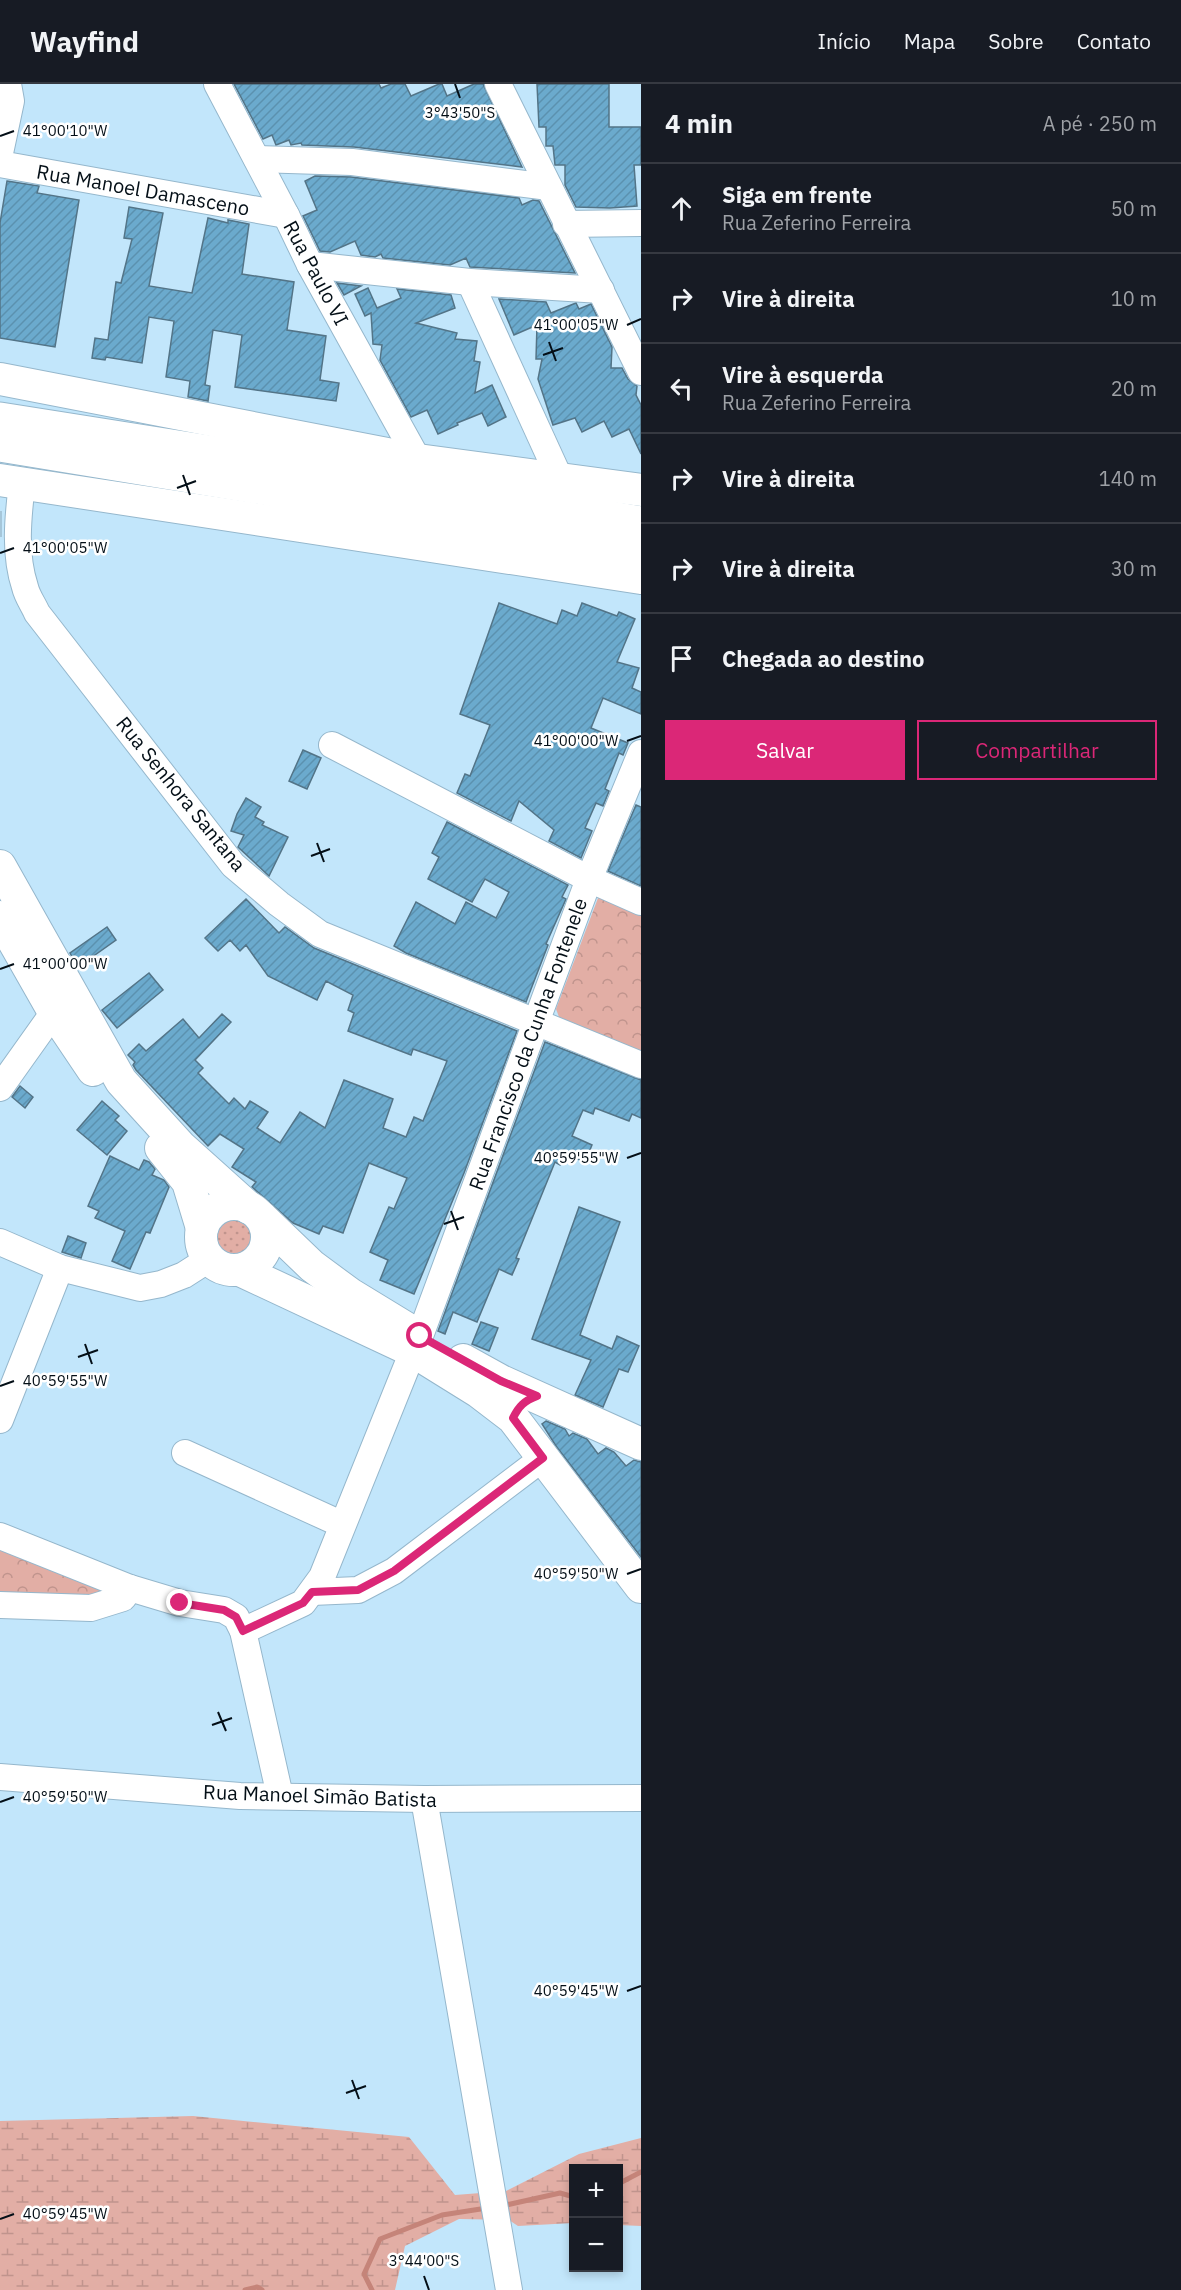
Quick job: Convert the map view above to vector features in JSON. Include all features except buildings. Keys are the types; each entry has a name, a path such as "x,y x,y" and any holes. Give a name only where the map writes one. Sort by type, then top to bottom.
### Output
{"highway":[{"path":"0,419 421,473 641,523"},
{"path":"0,445 641,550"}],"main road":[{"path":"0,379 421,473 561,479 641,490"},
{"path":"11,481 641,578"},
{"path":"0,866 121,1081 181,1147 312,1266 513,1418 641,1587"},
{"path":"0,917 54,1012 110,1094 170,1156 188,1182 202,1228 203,1249 209,1259 217,1266 227,1270 240,1270 250,1267 265,1250 266,1227 255,1212 240,1204 221,1207 212,1212 202,1228"},
{"path":"240,1270 416,1343 641,1444"},
{"path":"513,1418 518,1407 525,1400 537,1396"}],"street":[{"path":"0,153 11,101 8,84"},
{"name":"Rua Paulo VI","path":"217,84 286,215 309,265 421,473"},
{"path":"498,84 641,372"},
{"path":"257,159 351,162 549,187"},
{"name":"Rua Manoel Damasceno","path":"0,164 286,215"},
{"path":"566,224 641,223"},
{"path":"309,265 470,282 600,290"},
{"path":"470,282 561,479"},
{"name":"Rua Senhora Santana","path":"11,481 10,525 25,588 37,613 233,864 279,904 320,934 641,1065"},
{"path":"332,745 589,879 641,902"},
{"name":"Rua Francisco da Cunha Fontenele","path":"312,1592 322,1577 341,1524 416,1343 589,879 641,753"},
{"path":"0,1088 54,1012"},
{"path":"0,1242 60,1268 140,1288 161,1284 184,1275 209,1259"},
{"path":"0,1420 60,1268"},
{"path":"184,1453 341,1524"},
{"path":"243,1631 303,1603 312,1592 358,1590 394,1571 543,1458"},
{"path":"0,1536 130,1588 180,1603 224,1610 236,1617 243,1631 280,1796"},
{"path":"0,1605 91,1608 123,1598 130,1588"},
{"name":"Rua Manoel Simão Batista","path":"0,1778 240,1796 424,1800 641,1798"},
{"path":"424,1800 509,2290"}],"green space":[{"path":"605,896 641,907 641,1051 559,1017 556,1009 598,898"},
{"path":"239,1215 262,1238 253,1255 242,1261 235,1261 223,1255 218,1249 216,1236 222,1225 232,1217"},
{"path":"0,1541 102,1586 101,1595 96,1600 0,1596"},
{"path":"193,2116 409,2137 455,2195 506,2191 579,2154 641,2138 641,2226 623,2225 623,2164 569,2164 569,2223 518,2226 509,2220 459,2219 405,2246 395,2290 0,2290 0,2121"}],"waterway":[{"path":"623,2181 641,2172"},
{"path":"502,2206 560,2193 569,2196"},
{"path":"372,2290 364,2274 380,2239 442,2215 487,2208"},
{"path":"245,2290 257,2287 262,2290"}],"route":[{"path":"180,1603 224,1610 236,1617 243,1631 303,1603 312,1592 358,1590 394,1571 543,1458 513,1418 518,1407 525,1400 537,1396 501,1381 420,1336"}]}
